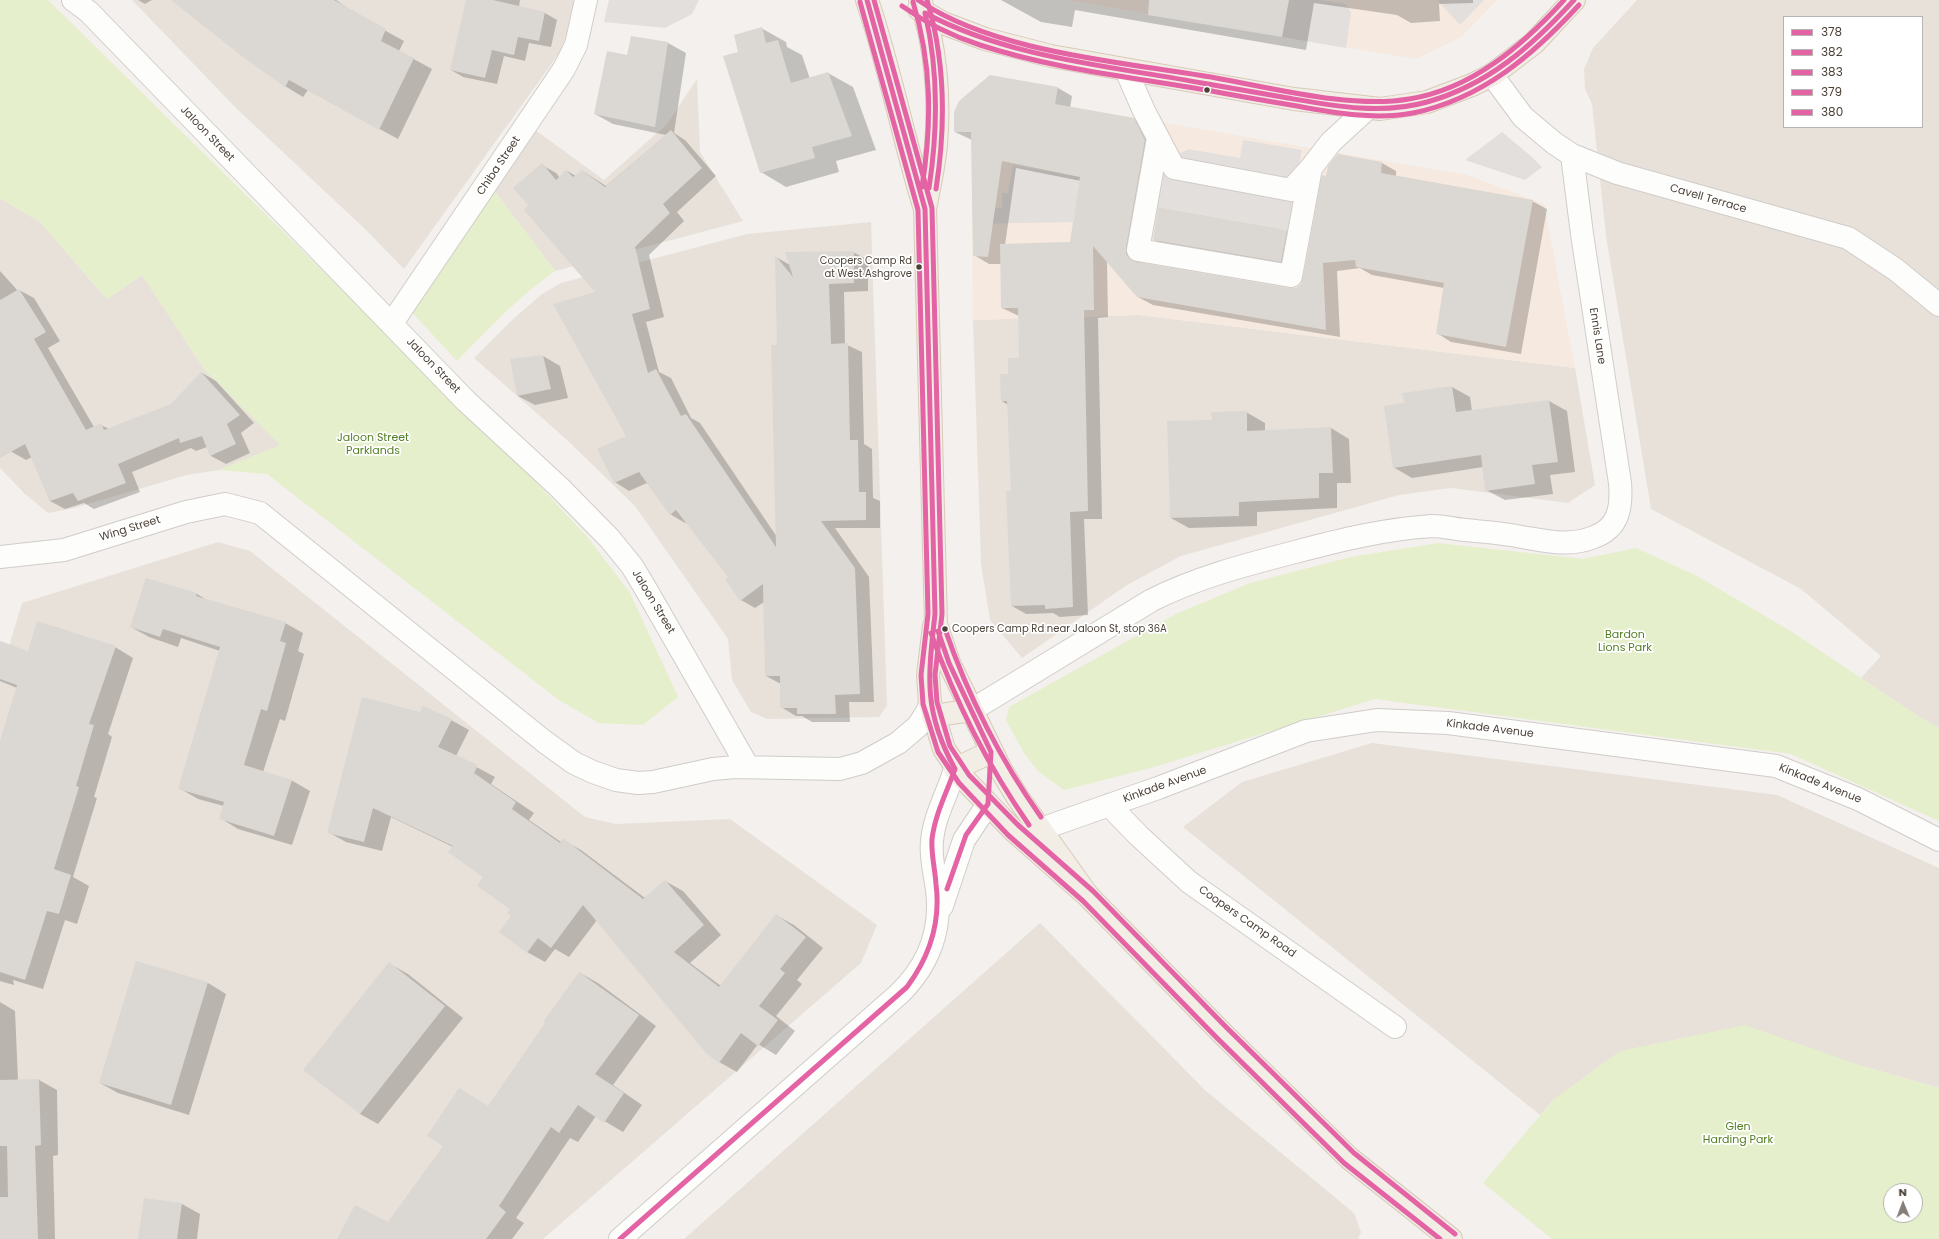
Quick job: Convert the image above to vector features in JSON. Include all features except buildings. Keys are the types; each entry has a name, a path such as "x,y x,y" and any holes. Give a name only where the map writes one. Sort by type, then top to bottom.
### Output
{"main road":[{"path":"867,0 878,33 909,159 925,209"},
{"path":"906,0 923,7 943,23 984,40 1051,56 1294,99 1367,109 1401,107 1427,102 1472,85 1492,75 1534,43 1574,0"},
{"path":"923,7 933,53 936,135 933,166 925,209 935,614 928,675 931,709 944,749 955,768 1013,830 1088,896 1215,1026 1349,1158 1450,1239"},
{"path":"935,614 944,649 991,752 1010,786 1088,896"},
{"path":"931,709 972,710"},
{"path":"955,768 991,752"},
{"path":"988,804 991,752"}],"street":[{"name":"Jaloon Street","path":"73,0 89,12 466,401 559,487 610,540 632,566 748,767"},
{"name":"Chiba Street","path":"392,323 564,68 576,45 586,0"},
{"path":"1126,70 1144,111 1174,168 1291,190 1311,168 1331,142 1367,109"},
{"name":"Cavell Terrace","path":"1492,75 1523,117 1554,143 1572,155 1617,173 1848,238 1895,270 1939,305"},
{"path":"1158,138 1138,250 1291,276 1311,168"},
{"name":"Ennis Lane","path":"972,710 1152,600 1182,585 1238,566 1337,541 1385,531 1433,526 1561,543 1572,543 1593,538 1612,526 1617,518 1621,500 1620,483 1582,234 1572,155"},
{"name":"Wing Street","path":"0,557 64,550 186,512 225,504 260,513 545,742 585,768 616,780 638,783 660,781 713,769 748,767"},
{"path":"748,767 840,769 862,763 898,743 911,733 931,709"},
{"name":"Kinkade Avenue","path":"1041,829 1165,786 1306,731 1377,720 1448,723 1776,766 1858,799 1939,840"},
{"path":"938,919 939,904 932,841 936,823 955,768"},
{"path":"620,1239 907,986 926,960 934,939 938,919 961,846 968,831 988,804"},
{"name":"Coopers Camp Road","path":"1109,805 1139,836 1189,882 1395,1027"}],"shaded area":[{"path":"132,0 576,0 570,25 560,52 404,269 366,230 236,108"},
{"path":"609,0 699,0 692,14 665,28 604,22"},
{"path":"1065,0 1497,0 1461,37 1416,59"},
{"path":"1289,0 1321,0 1346,4 1351,12 1346,48 1282,37"},
{"path":"1484,0 1460,25 1438,1"},
{"path":"1637,0 1939,0 1939,728 1918,716 1861,678 1881,656 1801,589 1651,509 1606,236 1592,104 1585,89 1584,69 1593,48"},
{"path":"697,79 700,152 743,221 555,271 490,185 531,127 604,180 667,124"},
{"path":"1055,104 1467,175 1544,204 1575,368 1139,315 973,320 971,116"},
{"path":"1502,132 1542,167 1525,180 1465,160"},
{"path":"1243,140 1302,150 1297,175 1293,231 1153,206 1160,166 1188,149 1240,158"},
{"path":"1013,165 1080,177 1073,222 973,224 972,208 1002,208 1002,193 1008,193"},
{"path":"0,198 40,222 107,299 142,275 205,370 281,445 219,470 187,475 74,508 48,513 25,494 0,468"},
{"path":"871,222 887,706 879,717 767,719 751,712 732,680 728,639 635,506 566,439 474,358 511,321 542,294 561,283 747,234"},
{"path":"1139,315 1575,368 1595,485 1568,503 1451,488 1399,495 1181,556 1127,585 1022,658 990,620 981,564 973,320"},
{"path":"218,542 250,551 585,817 616,824 730,819 877,925 861,963 543,1239 0,1239 0,676 22,603"},
{"path":"1372,743 1777,795 1939,868 1939,1088 1862,1066 1554,1099 1540,1115 1183,827 1242,782"},
{"path":"1040,923 1206,1091 1354,1213 1361,1232 1358,1239 684,1239"}],"green space":[{"name":"Jaloon Street Parklands","path":"0,0 48,0 523,468 589,539 630,593 678,697 643,725 599,723 559,700 267,474 219,470 280,445 205,370 142,275 107,299 40,222 0,198"},
{"path":"490,185 555,271 516,302 457,361 407,307"},
{"name":"Bardon Lions Park","path":"1438,543 1583,559 1636,548 1697,576 1792,632 1918,716 1939,728 1939,821 1791,754 1375,699 1151,768 1064,790 1038,771 1024,753 1006,720 1009,707 1176,614 1250,583 1351,557"},
{"name":"Glen Harding Park","path":"1745,1025 1862,1066 1939,1088 1939,1239 1552,1239 1483,1183 1554,1099 1620,1051"}],"transit line":[{"name":"378","path":"620,1239 907,987 928,951 935,926 937,898 932,839 938,812 955,769 937,729 930,693 931,657 935,614 925,209 867,0"},
{"name":"383","path":"874,0 932,208 942,614 935,675 937,702 950,746 969,775 1018,825 1093,891 1226,1027 1354,1153 1455,1234"},
{"name":"380","path":"918,0 949,18 984,32 1022,44 1061,53 1216,78 1312,96 1363,101 1409,99 1432,94 1454,86 1475,75 1513,49 1564,0"},
{"name":"383","path":"927,0 938,47 941,71 943,118 936,189"},
{"name":"378","path":"925,13 957,28 991,41 1060,58 1323,104 1375,109 1410,106 1427,102 1449,95 1470,85 1508,62 1542,33 1574,0"},
{"name":"382","path":"860,2 918,210 928,614 921,675 923,704 938,752 959,783 1008,835 1083,901 1216,1037 1344,1163 1440,1239"},
{"name":"382","path":"913,2 924,48 927,71 929,117 922,187"},
{"name":"379","path":"902,6 959,38 1036,60 1092,72 1326,111 1355,115 1384,116 1413,113 1438,106 1462,97 1484,86 1505,72 1543,41 1579,5"},
{"name":"378","path":"925,13 933,57 936,100 934,144 929,188"},
{"name":"383","path":"945,629 964,678 986,726 1012,773 1041,817"},
{"name":"378","path":"938,631 949,663 991,752 988,804 966,835 947,889"},
{"name":"382","path":"931,633 940,658 962,708 986,756 1029,825"}],"place":[{"name":"Coopers Camp Rd at West Ashgrove","path":"919,267"},
{"name":"Coopers Camp Rd near Jaloon St, stop 36A","path":"945,629"}]}
